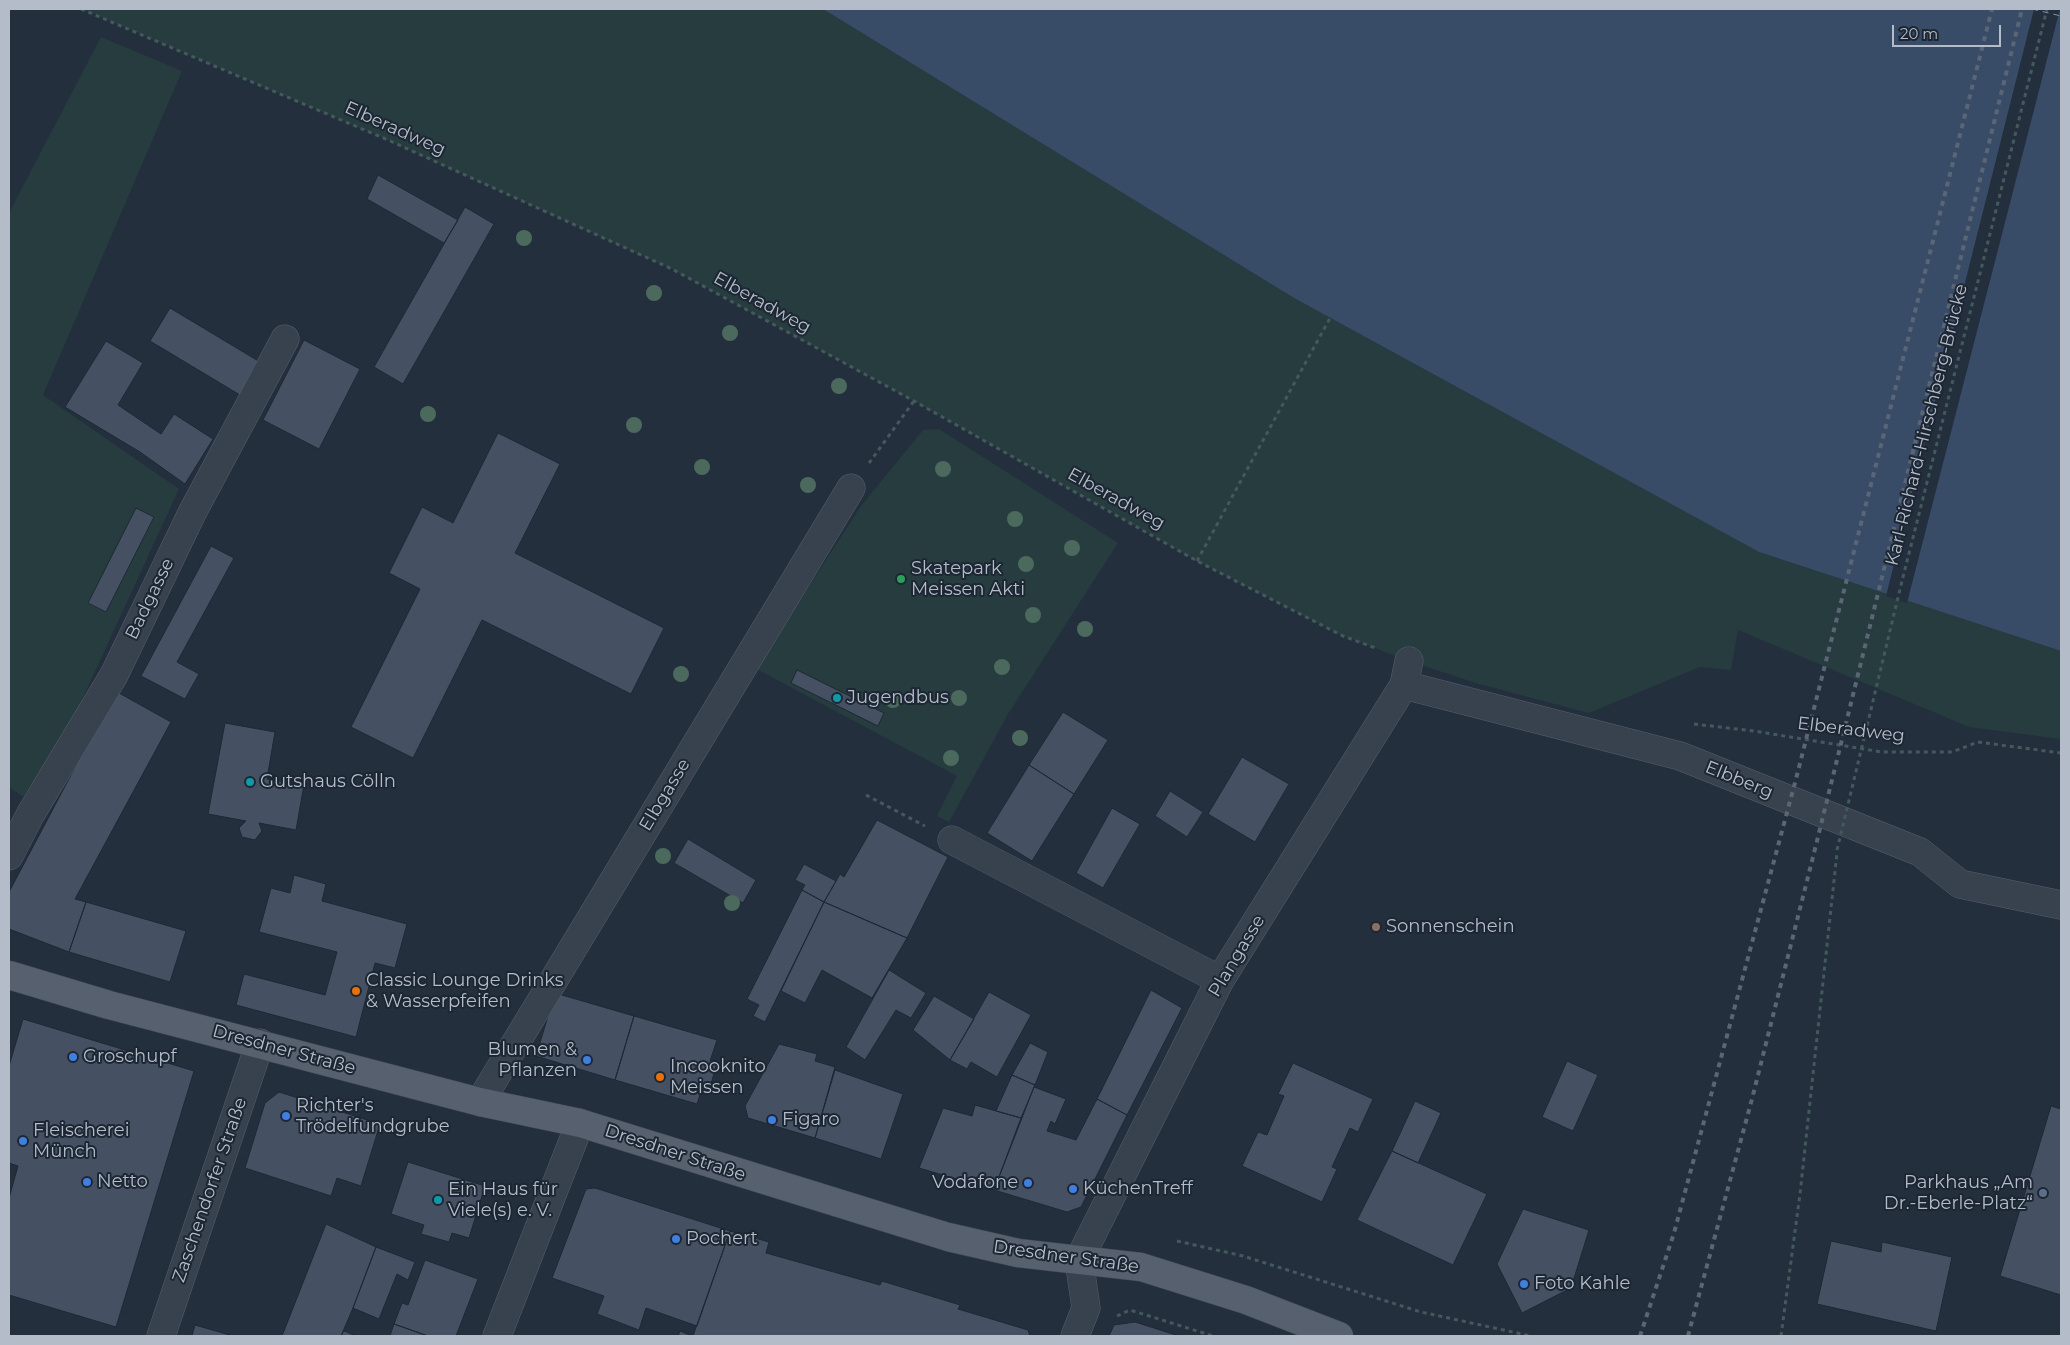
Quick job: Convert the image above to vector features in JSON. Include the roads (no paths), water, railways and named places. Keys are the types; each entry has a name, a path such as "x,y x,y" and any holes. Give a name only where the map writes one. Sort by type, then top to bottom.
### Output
{"main road":[{"name":"Dresdner Straße","path":"9,975 109,1006 260,1043 480,1102 580,1123 948,1237 1018,1253 1142,1267 1246,1300 1339,1336"}],"street":[{"name":"Badgasse","path":"9,856 30,815 114,675 192,513 285,339"},
{"name":"Elbgasse","path":"480,1102 851,488"},
{"name":"Elbberg","path":"1407,673 1680,756 1920,852 1960,884 2061,905"},
{"name":"Plangasse","path":"1079,1260 1220,980 1407,673"},
{"path":"952,840 1220,980"},
{"name":"Zaschendorfer Straße","path":"161,1336 260,1043"},
{"path":"497,1336 580,1123"},
{"path":"1075,1336 1086,1308 1079,1260"}],"water":[{"path":"823,9 2061,9 2061,651 1759,552 1294,298"}],"railway":[{"path":"1640,1336 1674,1233 1796,779 1992,9"},
{"path":"1688,1336 1752,1099 1816,845 2022,9"}],"place":[{"name":"Skatepark Meissen Akti","path":"901,579"},
{"name":"Jugendbus","path":"837,698"},
{"name":"Gutshaus Cölln","path":"250,782"},
{"name":"Sonnenschein","path":"1376,927"},
{"name":"Classic Lounge Drinks & Wasserpfeifen","path":"356,991"},
{"name":"Groschupf","path":"73,1057"},
{"name":"Blumen & Pflanzen","path":"587,1060"},
{"name":"Incooknito Meissen","path":"660,1077"},
{"name":"Richter's Trödelfundgrube","path":"286,1116"},
{"name":"Figaro","path":"772,1120"},
{"name":"Fleischerei Münch","path":"23,1141"},
{"name":"Netto","path":"87,1182"},
{"name":"Vodafone","path":"1028,1183"},
{"name":"KüchenTreff","path":"1073,1189"},
{"name":"Parkhaus „Am Dr.-Eberle-Platz“","path":"2043,1193"},
{"name":"Ein Haus für Viele(s) e. V.","path":"438,1200"},
{"name":"Pochert","path":"676,1239"},
{"name":"Foto Kahle","path":"1524,1284"}]}
